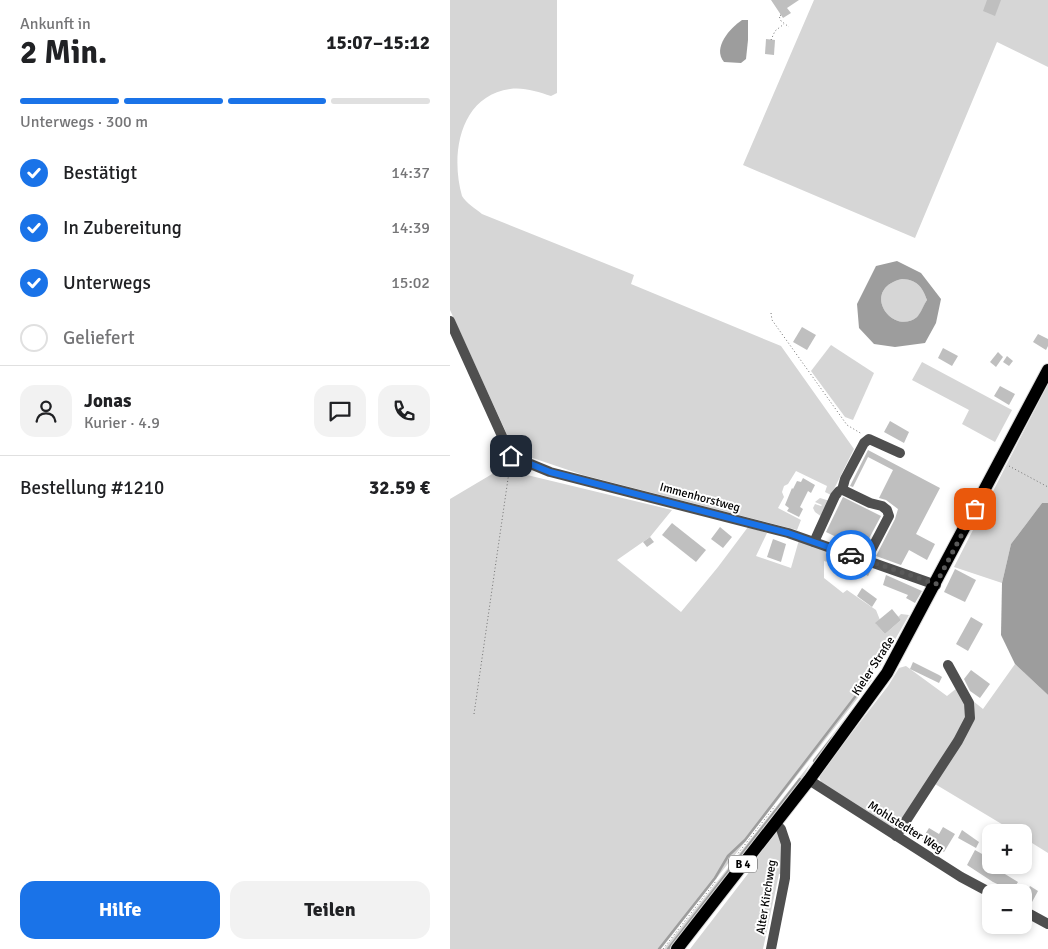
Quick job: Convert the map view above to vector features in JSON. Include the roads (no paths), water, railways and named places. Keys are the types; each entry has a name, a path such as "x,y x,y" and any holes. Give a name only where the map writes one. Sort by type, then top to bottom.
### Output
{"main road":[{"name":"Kieler Straße","path":"677,949 809,780 887,673 936,584 1048,370"}],"street":[{"name":"Immenhorstweg","path":"450,321 511,456 550,472 788,533 936,584"},
{"path":"814,542 835,496 842,490 845,479 864,443 869,439 900,453"},
{"path":"842,490 870,503 882,506 887,510 888,516 866,560"},
{"path":"896,836 958,741 970,718 969,703 948,665"},
{"name":"Mohlstedter Weg","path":"809,780 961,877 982,888"},
{"name":"Alter Kirchweg","path":"770,949 785,878 786,844 781,829 775,823"},
{"path":"1032,915 1048,924"}],"waterway":[{"path":"659,949 715,878 728,856 745,840 868,680"},
{"path":"814,761 832,738"},
{"path":"668,949 800,779"}]}
